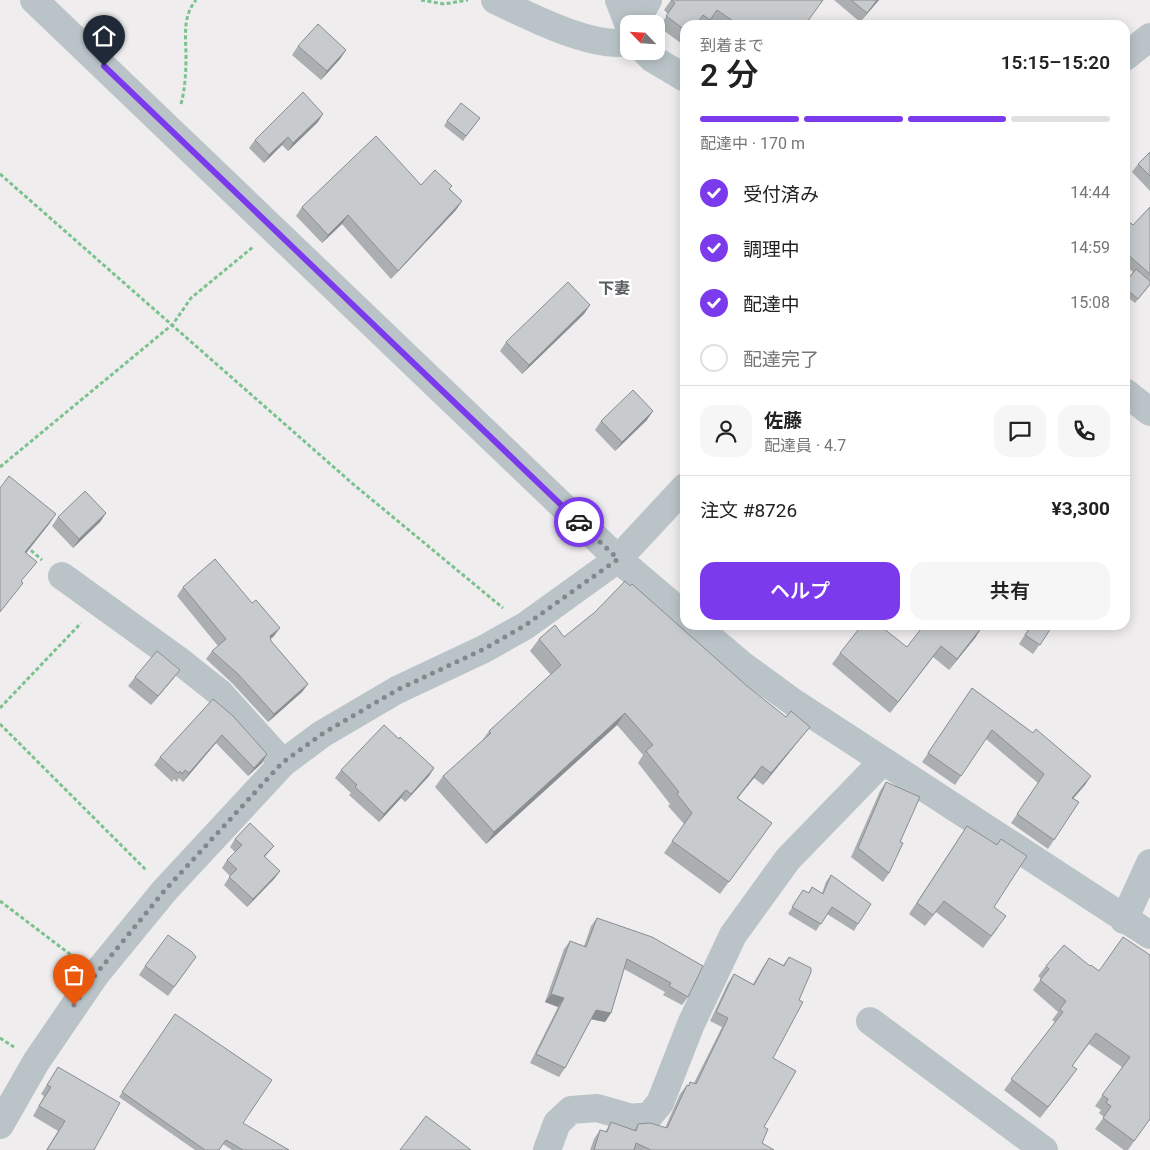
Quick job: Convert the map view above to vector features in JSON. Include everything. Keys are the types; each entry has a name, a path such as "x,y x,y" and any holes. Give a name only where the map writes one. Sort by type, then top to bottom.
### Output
{"street":[{"path":"34,0 618,559 680,612"},
{"path":"495,0 547,24 615,44 620,43"},
{"path":"619,0 625,15"},
{"path":"640,15 648,0"},
{"path":"1130,54 1150,37"},
{"path":"655,60 680,75"},
{"path":"1130,396 1150,412"},
{"path":"0,1126 36,1062 96,974 165,890 282,763 322,734 397,690 484,649 525,626 618,559 680,493"},
{"path":"62,576 177,659 220,694 282,763"},
{"path":"701,630 741,664 792,702 1124,920 1150,935"},
{"path":"547,1150 557,1123 571,1110 597,1108 632,1118 650,1115 660,1103 691,1024 733,935 788,858 883,761"},
{"path":"1124,920 1150,863"},
{"path":"870,1021 1044,1150"}],"path":[{"path":"174,132 184,91 185,28 191,6 196,0"},
{"path":"421,0 444,4 468,0"},
{"path":"0,174 381,508 525,626"},
{"path":"0,467 173,324 191,298 273,230"},
{"path":"21,542 62,576"},
{"path":"0,708 100,604"},
{"path":"0,724 165,890"},
{"path":"0,733 4,728"},
{"path":"0,901 96,974"}],"building":[{"path":"671,0 823,0 809,20 732,20 717,10 710,20 703,15 700,20 680,20 680,26 666,16 675,3"},
{"path":"851,0 877,0 867,13"},
{"path":"318,24 346,50 327,71 298,46"},
{"path":"303,92 323,114 293,143 288,137 269,155 255,140"},
{"path":"461,103 480,118 466,136 447,121"},
{"path":"376,136 421,185 435,170 452,186 449,189 462,201 398,271 348,215 328,235 302,207"},
{"path":"1150,152 1150,176 1138,164"},
{"path":"1150,207 1150,274 1130,256 1130,223 1133,225"},
{"path":"1136,269 1150,281 1150,284 1138,299 1130,292 1130,277"},
{"path":"568,282 590,305 529,365 506,342"},
{"path":"633,390 653,411 622,442 601,421"},
{"path":"9,476 56,514 25,552 37,562 21,581 23,583 0,612 0,488"},
{"path":"85,491 106,513 79,539 58,517"},
{"path":"215,559 252,603 256,600 280,628 270,636 271,641 308,684 274,714 238,674 212,651 226,639 183,587"},
{"path":"625,581 630,586 632,584 680,627 680,630 684,630 747,686 786,717 791,711 810,727 771,773 762,766 737,798 772,823 729,882 672,841 692,813 677,794 679,792 646,751 653,745 625,713 494,832 443,776 491,733 489,731 561,665 539,639 555,625 564,637 595,612"},
{"path":"858,630 885,630 907,647 920,630 980,630 957,659 941,646 898,702 840,653"},
{"path":"1028,630 1050,630 1040,645 1025,635"},
{"path":"157,651 180,670 158,696 135,677"},
{"path":"972,688 1033,733 1036,729 1091,776 1072,798 1079,802 1054,840 1017,814 1044,774 992,730 961,776 928,753"},
{"path":"213,699 233,716 267,754 254,768 222,735 189,773 185,770 182,774 180,771 178,773 160,757"},
{"path":"384,725 434,768 411,794 406,790 384,814 355,787 357,785 341,770"},
{"path":"886,782 920,797 900,842 903,843 889,873 858,848"},
{"path":"250,823 274,846 264,856 280,871 253,899 229,877 237,869 227,860 242,845 235,839"},
{"path":"967,826 997,845 1001,839 1027,856 994,907 1006,916 991,936 944,901 933,915 917,903"},
{"path":"831,875 871,904 858,924 832,907 821,924 792,907 803,890 809,893 812,887 823,894"},
{"path":"597,918 652,937 703,966 688,997 669,986 671,983 627,959 611,1013 596,1010 565,1068 536,1054 564,998 551,994 570,941 586,947"},
{"path":"168,935 196,957 174,987 145,966"},
{"path":"1123,937 1150,955 1150,1119 1134,1141 1103,1118 1111,1106 1106,1103 1108,1099 1102,1095 1130,1057 1096,1033 1072,1066 1077,1069 1048,1107 1011,1079 1063,1012 1060,1009 1066,1001 1040,980 1049,969 1046,966 1064,945 1099,971"},
{"path":"789,957 811,968 811,972 799,1000 803,1002 773,1058 796,1071 764,1127 768,1129 762,1143 774,1150 651,1150 636,1143 634,1150 594,1150 600,1130 607,1132 611,1122 636,1131 638,1124 650,1123 667,1128 687,1085 689,1086 690,1082 696,1084 728,1018 716,1012 734,974 754,985 769,958 784,966"},
{"path":"175,1014 272,1080 243,1123 289,1150 243,1150 226,1140 219,1150 205,1150 122,1092"},
{"path":"58,1067 120,1103 94,1150 47,1150 65,1121 39,1106 51,1087 47,1085"},
{"path":"426,1116 471,1150 400,1150"}],"way so far":[{"path":"74,1005 96,974 165,890 282,763 322,734 397,690 484,649 524,626 618,559 579,522"}],"district":[{"name":"下妻","path":"614,288"}],"route":[{"path":"104,66 579,522"}]}
